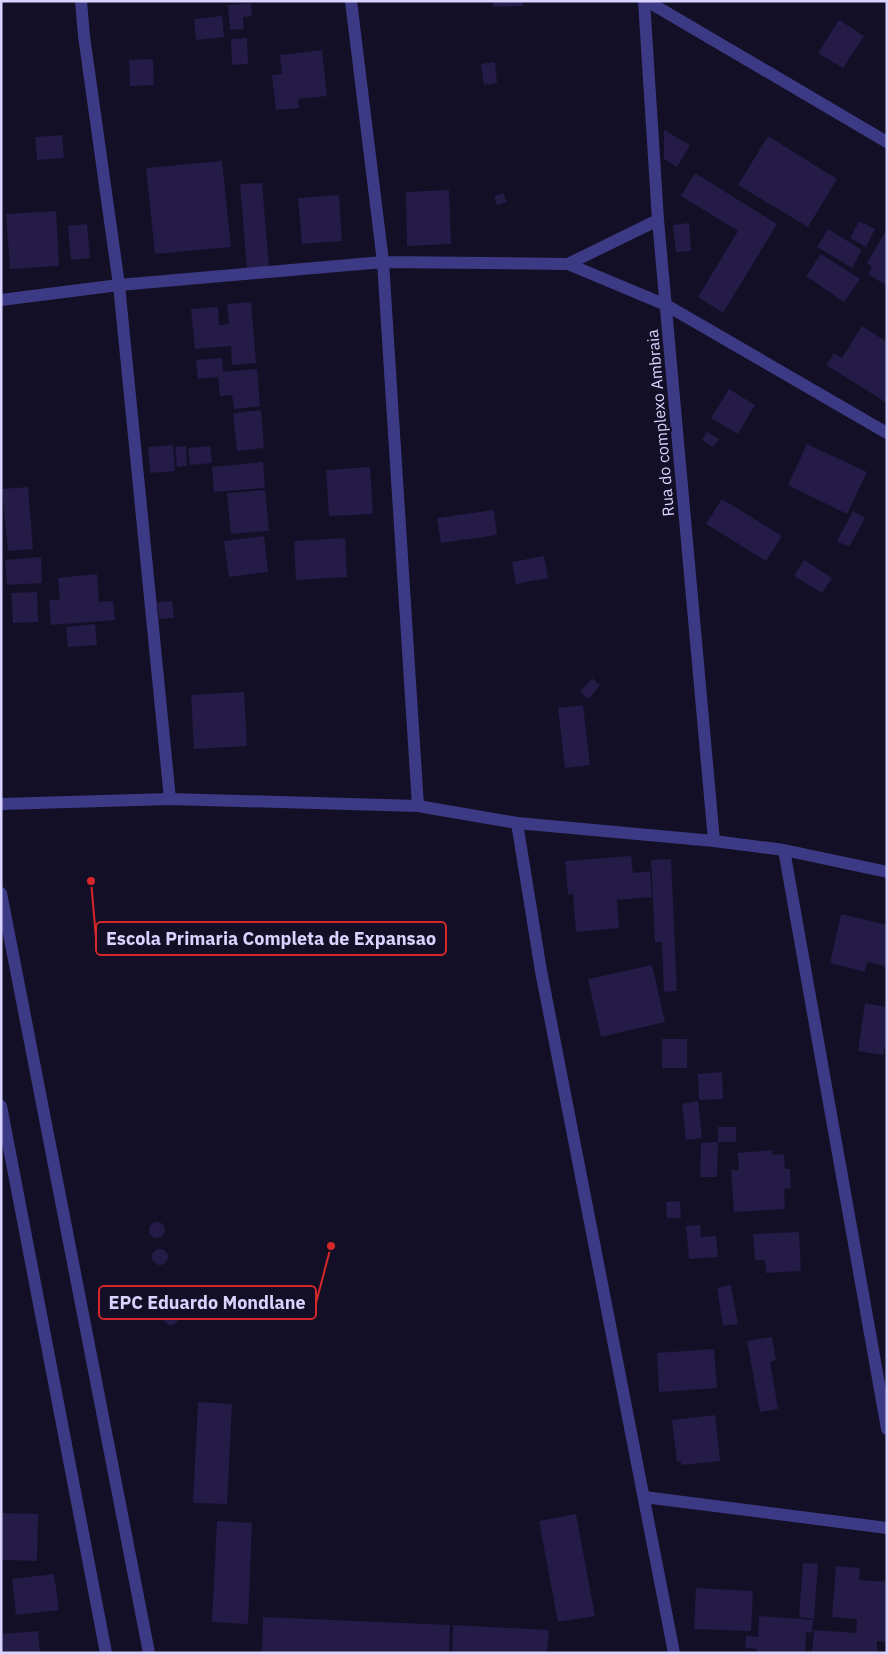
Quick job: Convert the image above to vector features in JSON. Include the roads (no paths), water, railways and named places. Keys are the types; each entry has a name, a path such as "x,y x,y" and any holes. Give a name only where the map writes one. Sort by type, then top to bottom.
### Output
{"street":[{"path":"81,1 84,36 119,285 170,799"},
{"path":"350,1 383,262 418,806"},
{"path":"646,1 887,142"},
{"name":"Rua do complexo Ambraia","path":"646,1 658,220 714,840"},
{"path":"568,264 658,220"},
{"path":"1,300 119,285 383,262 568,264 666,305 887,433"},
{"path":"1,804 170,799 418,806 517,822 714,840 784,850 887,872"},
{"path":"517,822 547,1000 674,1653"},
{"path":"784,850 887,1429"},
{"path":"1,893 149,1653"},
{"path":"1,1106 106,1653"},
{"path":"644,1497 887,1528"}],"place":[{"name":"Escola Primaria Completa de Expansao","path":"91,881"},
{"name":"EPC Eduardo Mondlane","path":"331,1246"}]}
